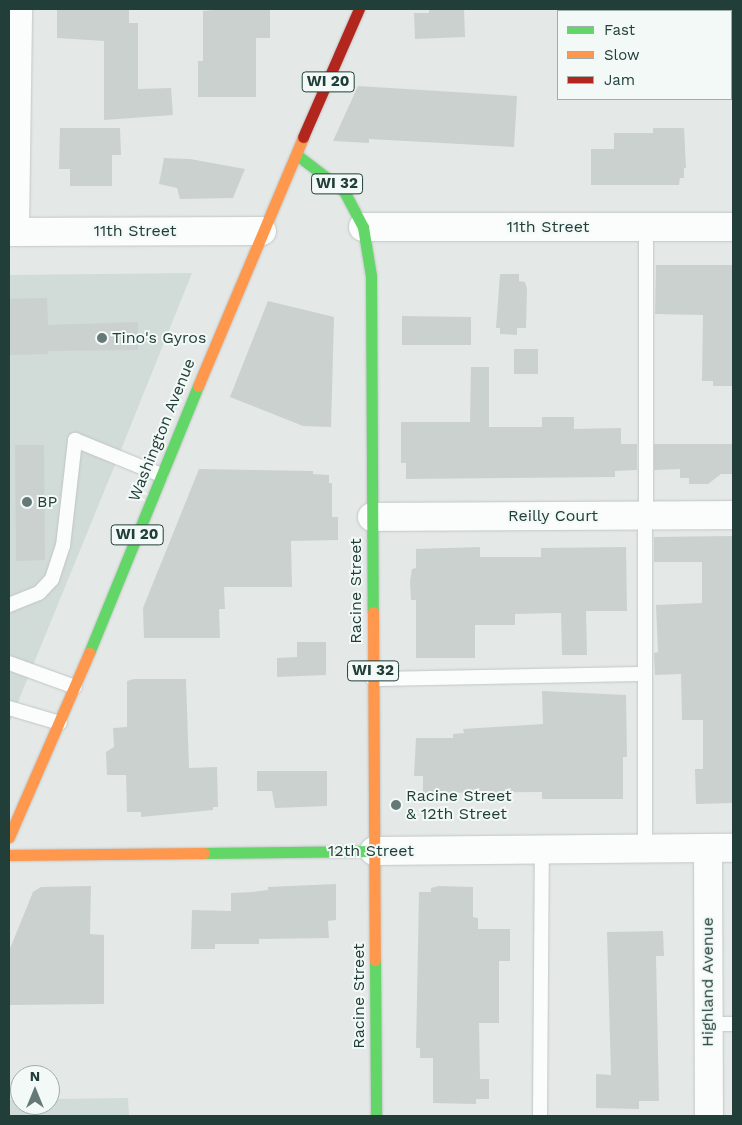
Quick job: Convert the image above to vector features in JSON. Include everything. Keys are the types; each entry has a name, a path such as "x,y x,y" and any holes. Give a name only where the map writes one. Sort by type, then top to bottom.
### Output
{"main road":[{"name":"Washington Avenue","path":"9,837 60,723 262,231 359,9"},
{"name":"Racine Street","path":"296,155 344,191 363,227 371,276 376,1116"},
{"name":"12th Street","path":"9,855 374,851"}],"street":[{"path":"12,232 18,9"},
{"name":"11th Street","path":"363,227 733,227"},
{"name":"11th Street","path":"12,232 262,231"},
{"name":"Reilly Court","path":"372,517 733,515"},
{"name":"12th Street","path":"374,851 721,848"},
{"name":"Highland Avenue","path":"708,1116 720,1024 721,848"}],"lane":[{"path":"646,227 644,515 646,849"},
{"path":"9,605 39,593 52,579 63,546 75,440 161,475"},
{"path":"9,663 75,687"},
{"path":"373,679 646,674"},
{"path":"9,708 60,723"},
{"path":"540,1116 542,849"}],"shaded area":[{"path":"192,273 112,472 9,724 9,275"},
{"path":"128,1098 129,1116 9,1116 9,1100 10,1115 60,1115 60,1099"}],"building":[{"path":"57,9 129,9 129,23 138,23 138,89 171,88 173,115 104,120 104,41 57,38"},
{"path":"270,9 270,38 256,38 256,97 198,97 198,61 203,61 203,11"},
{"path":"429,9 464,9 465,37 415,39 414,13 429,13"},
{"path":"358,86 517,96 514,147 369,139 369,143 333,141"},
{"path":"60,128 120,128 121,155 112,155 112,186 70,186 70,169 59,169"},
{"path":"653,128 684,128 686,168 684,168 684,178 680,178 679,185 591,185 591,149 614,149 614,133 653,133"},
{"path":"164,158 190,159 245,169 233,198 180,199 177,188 159,184"},
{"path":"656,265 733,265 733,386 713,386 713,381 702,381 703,315 655,314"},
{"path":"500,274 519,274 519,281 525,282 527,289 526,328 517,328 517,335 500,334 500,328 496,328"},
{"path":"47,298 48,325 138,322 138,350 48,351 48,354 9,355 9,299"},
{"path":"268,301 334,317 331,427 303,426 230,397"},
{"path":"402,316 471,317 471,345 402,345"},
{"path":"514,349 538,349 538,374 514,374"},
{"path":"471,367 489,367 489,427 542,427 542,417 574,417 574,429 621,428 621,444 637,444 637,470 615,471 615,477 406,479 406,463 401,463 401,422 470,422"},
{"path":"654,444 733,444 733,474 721,474 708,484 689,484 689,478 680,478 680,469 654,470"},
{"path":"15,445 44,445 45,560 16,561"},
{"path":"199,469 313,471 313,474 329,475 329,483 332,483 332,517 338,517 338,540 291,541 292,587 224,587 225,609 219,609 220,638 144,638 143,608"},
{"path":"733,536 733,803 696,804 695,769 703,769 703,720 682,720 681,674 655,675 654,653 658,652 656,605 702,603 702,562 654,562 654,537"},
{"path":"480,547 480,557 541,557 541,548 626,547 627,611 586,611 587,655 562,655 561,613 515,614 515,625 475,625 475,658 416,658 416,600 411,600 410,581 412,569 416,568 416,549"},
{"path":"297,642 326,642 326,675 277,677 277,658 297,657"},
{"path":"134,679 186,679 189,768 217,767 218,807 213,807 213,810 141,817 141,812 127,812 126,775 107,775 106,752 114,747 113,728 127,727 127,681"},
{"path":"542,691 626,695 627,757 623,757 623,799 542,799 542,792 423,793 423,776 414,776 416,738 453,738 453,734 464,733 463,729 543,724"},
{"path":"257,771 327,771 327,806 275,808 272,791 257,791"},
{"path":"336,884 336,920 328,921 329,938 259,939 259,944 215,944 215,949 191,949 192,910 231,911 231,893 268,890 268,887"},
{"path":"91,886 90,934 104,935 104,1004 9,1005 9,951 33,892 41,887"},
{"path":"439,886 473,887 473,917 478,918 478,929 510,929 510,961 499,961 499,1023 479,1023 480,1079 489,1079 489,1099 476,1099 476,1104 433,1103 433,1058 420,1058 420,1048 416,1048 419,892 431,892 431,888"},
{"path":"663,931 664,956 656,956 659,1101 639,1101 639,1109 596,1108 596,1074 611,1075 607,932"}],"traffic: fast":[{"path":"297,155 344,191 363,227 371,276 373,612"},
{"path":"89,653 198,386"},
{"path":"204,853 374,851"},
{"path":"375,960 376,1116"}],"traffic: slow":[{"path":"198,386 303,137"},
{"path":"373,612 375,960"},
{"path":"9,837 89,653"},
{"path":"9,855 204,853"}],"traffic: jam":[{"path":"303,137 359,9"}],"place":[{"name":"Tino's Gyros","path":"102,338"},
{"name":"BP","path":"27,502"},
{"name":"Racine Street & 12th Street","path":"396,805"}]}
